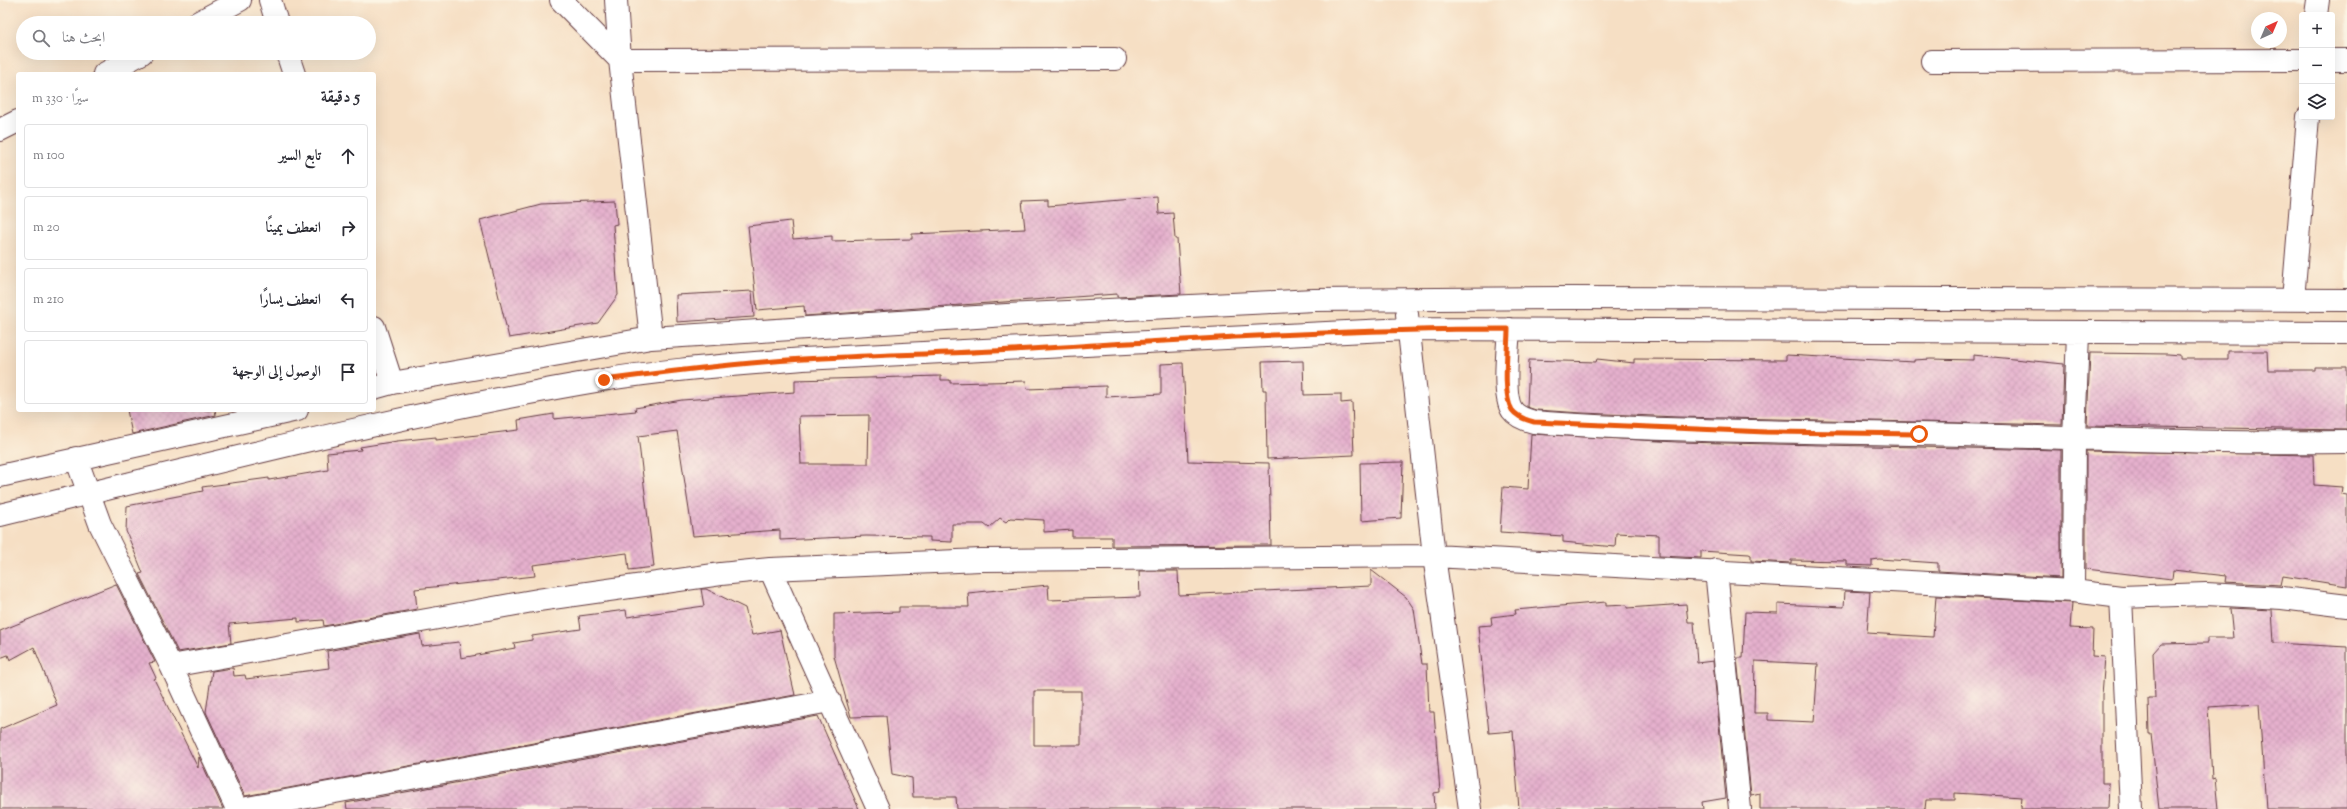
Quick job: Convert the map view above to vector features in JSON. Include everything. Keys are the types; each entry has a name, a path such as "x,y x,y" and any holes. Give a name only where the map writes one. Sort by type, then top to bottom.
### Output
{"street":[{"path":"210,16 240,0"},
{"path":"270,0 275,16"},
{"path":"561,0 620,60 1115,59"},
{"path":"616,0 620,60 651,338"},
{"path":"2316,12 2318,0"},
{"path":"108,72 129,60"},
{"path":"289,60 293,72"},
{"path":"1932,61 2299,60"},
{"path":"2335,60 2347,60"},
{"path":"2293,300 2308,120"},
{"path":"0,130 16,122"},
{"path":"1406,298 1407,329 1434,556 1470,809"},
{"path":"376,340 383,386 651,338 1007,315 1314,300 1406,298 2347,300"},
{"path":"0,515 486,401 604,380 695,368 803,359 1407,329 2347,333"},
{"path":"1508,329 1508,399 1512,410 1523,419 1534,422 1766,432 2268,443 2347,442"},
{"path":"2073,591 2074,439 2078,333"},
{"path":"0,476 288,412"},
{"path":"76,458 100,524 171,666 238,809"},
{"path":"171,666 538,600 770,569 1064,558 1434,556 1716,570 2073,591 2121,597 2206,594 2282,598 2347,606"},
{"path":"770,569 878,809"},
{"path":"1716,570 1740,809"},
{"path":"2121,597 2131,809"},
{"path":"242,809 830,701"}],"building":[{"path":"1158,197 1159,214 1173,213 1175,239 1177,239 1181,294 1117,297 1117,294 805,316 804,306 757,310 748,226 791,221 793,239 832,236 832,241 912,239 912,234 1025,229 1022,201 1048,200 1048,206"},
{"path":"615,201 617,224 613,225 618,295 598,323 509,338 480,220 541,204"},
{"path":"752,291 754,317 677,322 676,295"},
{"path":"2228,351 2267,351 2268,370 2315,370 2315,367 2347,367 2347,430 2087,426 2090,353 2168,354 2180,355 2180,359 2228,359"},
{"path":"1786,355 1914,362 1914,360 1931,359 1973,360 1973,355 2064,364 2062,425 1678,417 1536,410 1527,407 1529,360 1596,362 1597,359 1634,363 1634,359 1786,360"},
{"path":"1303,361 1304,395 1341,394 1341,403 1352,402 1354,455 1267,459 1266,390 1263,390 1262,362"},
{"path":"1183,363 1188,461 1269,463 1271,545 1112,546 1112,537 1072,537 1072,530 1044,532 1044,520 1010,518 1006,522 1000,518 989,528 984,524 952,524 952,542 930,541 930,537 866,536 780,540 780,530 693,536 677,431 638,436 654,567 629,570 627,553 533,565 535,576 415,589 417,609 324,626 323,620 298,622 298,618 229,624 231,643 178,652 139,574 143,573 126,531 127,506 203,491 202,487 269,478 269,480 328,470 327,453 361,450 360,447 397,441 436,437 436,440 519,430 518,420 554,414 554,419 636,411 635,408 682,400 795,392 795,380 941,376 941,380 950,380 950,383 1026,381 1027,389 1106,386 1106,397 1161,394 1161,364","holes":["869,415 868,464 801,464 799,416"]},
{"path":"127,412 215,412 216,415 132,434"},
{"path":"1531,434 1677,442 2061,450 2061,578 1938,571 1938,563 1879,559 1872,560 1872,566 1847,565 1847,561 1791,560 1791,563 1751,561 1751,555 1749,554 1701,551 1701,558 1659,556 1659,535 1616,533 1615,547 1563,542 1563,536 1500,532 1503,487 1528,489"},
{"path":"2086,451 2313,455 2314,485 2342,487 2341,494 2347,495 2347,586 2283,576 2281,585 2225,582 2226,576 2173,570 2172,579 2086,569"},
{"path":"1403,462 1401,518 1361,521 1360,463"},
{"path":"1371,570 1406,597 1414,609 1422,664 1427,664 1429,712 1434,712 1440,792 1434,793 1435,809 957,809 956,797 913,797 912,778 892,774 886,716 851,717 834,656 834,614 899,612 899,607 969,607 968,593 1048,585 1049,600 1140,597 1139,571 1178,571 1179,595 1371,586","holes":["1034,691 1081,691 1081,745 1034,745"]},
{"path":"116,584 155,662 149,663 156,678 154,679 198,768 199,757 223,809 0,809 0,729 57,705 34,647 10,660 8,655 0,658 0,631"},
{"path":"701,589 706,589 745,608 752,635 780,630 795,695 245,796 206,712 212,671 233,668 234,676 245,675 246,679 329,668 327,651 420,634 422,646 459,642 461,658 515,648 514,643 532,640 532,636 581,629 579,616 626,610 627,617 704,606"},
{"path":"1845,591 1870,592 1867,633 1933,637 1936,596 2072,603 2070,628 2093,629 2092,656 2105,657 2102,695 2102,783 2109,783 2108,809 2021,809 2022,797 1955,793 1955,800 1926,800 1925,809 1760,809 1760,793 1751,795 1737,658 1743,658 1745,612 1778,613 1778,604 1844,607","holes":["1755,661 1818,664 1814,722 1768,720 1768,713 1754,713"]},
{"path":"1606,602 1606,606 1627,605 1627,608 1686,604 1688,622 1694,622 1697,663 1713,661 1726,798 1702,802 1703,809 1519,809 1513,731 1489,733 1478,626 1492,625 1491,617 1516,614 1515,610"},
{"path":"2230,608 2272,610 2274,643 2347,647 2347,809 2266,809 2259,704 2208,707 2212,779 2215,778 2218,809 2159,809 2151,734 2149,734 2148,698 2155,698 2153,653 2161,644 2207,643 2207,638 2233,638"},
{"path":"818,716 859,809 347,809 346,803"}],"route":[{"path":"604,380 702,367 803,359 1010,350 1242,336 1407,329 1508,329 1508,399 1512,410 1523,419 1534,422 1766,432 1919,434"}]}
